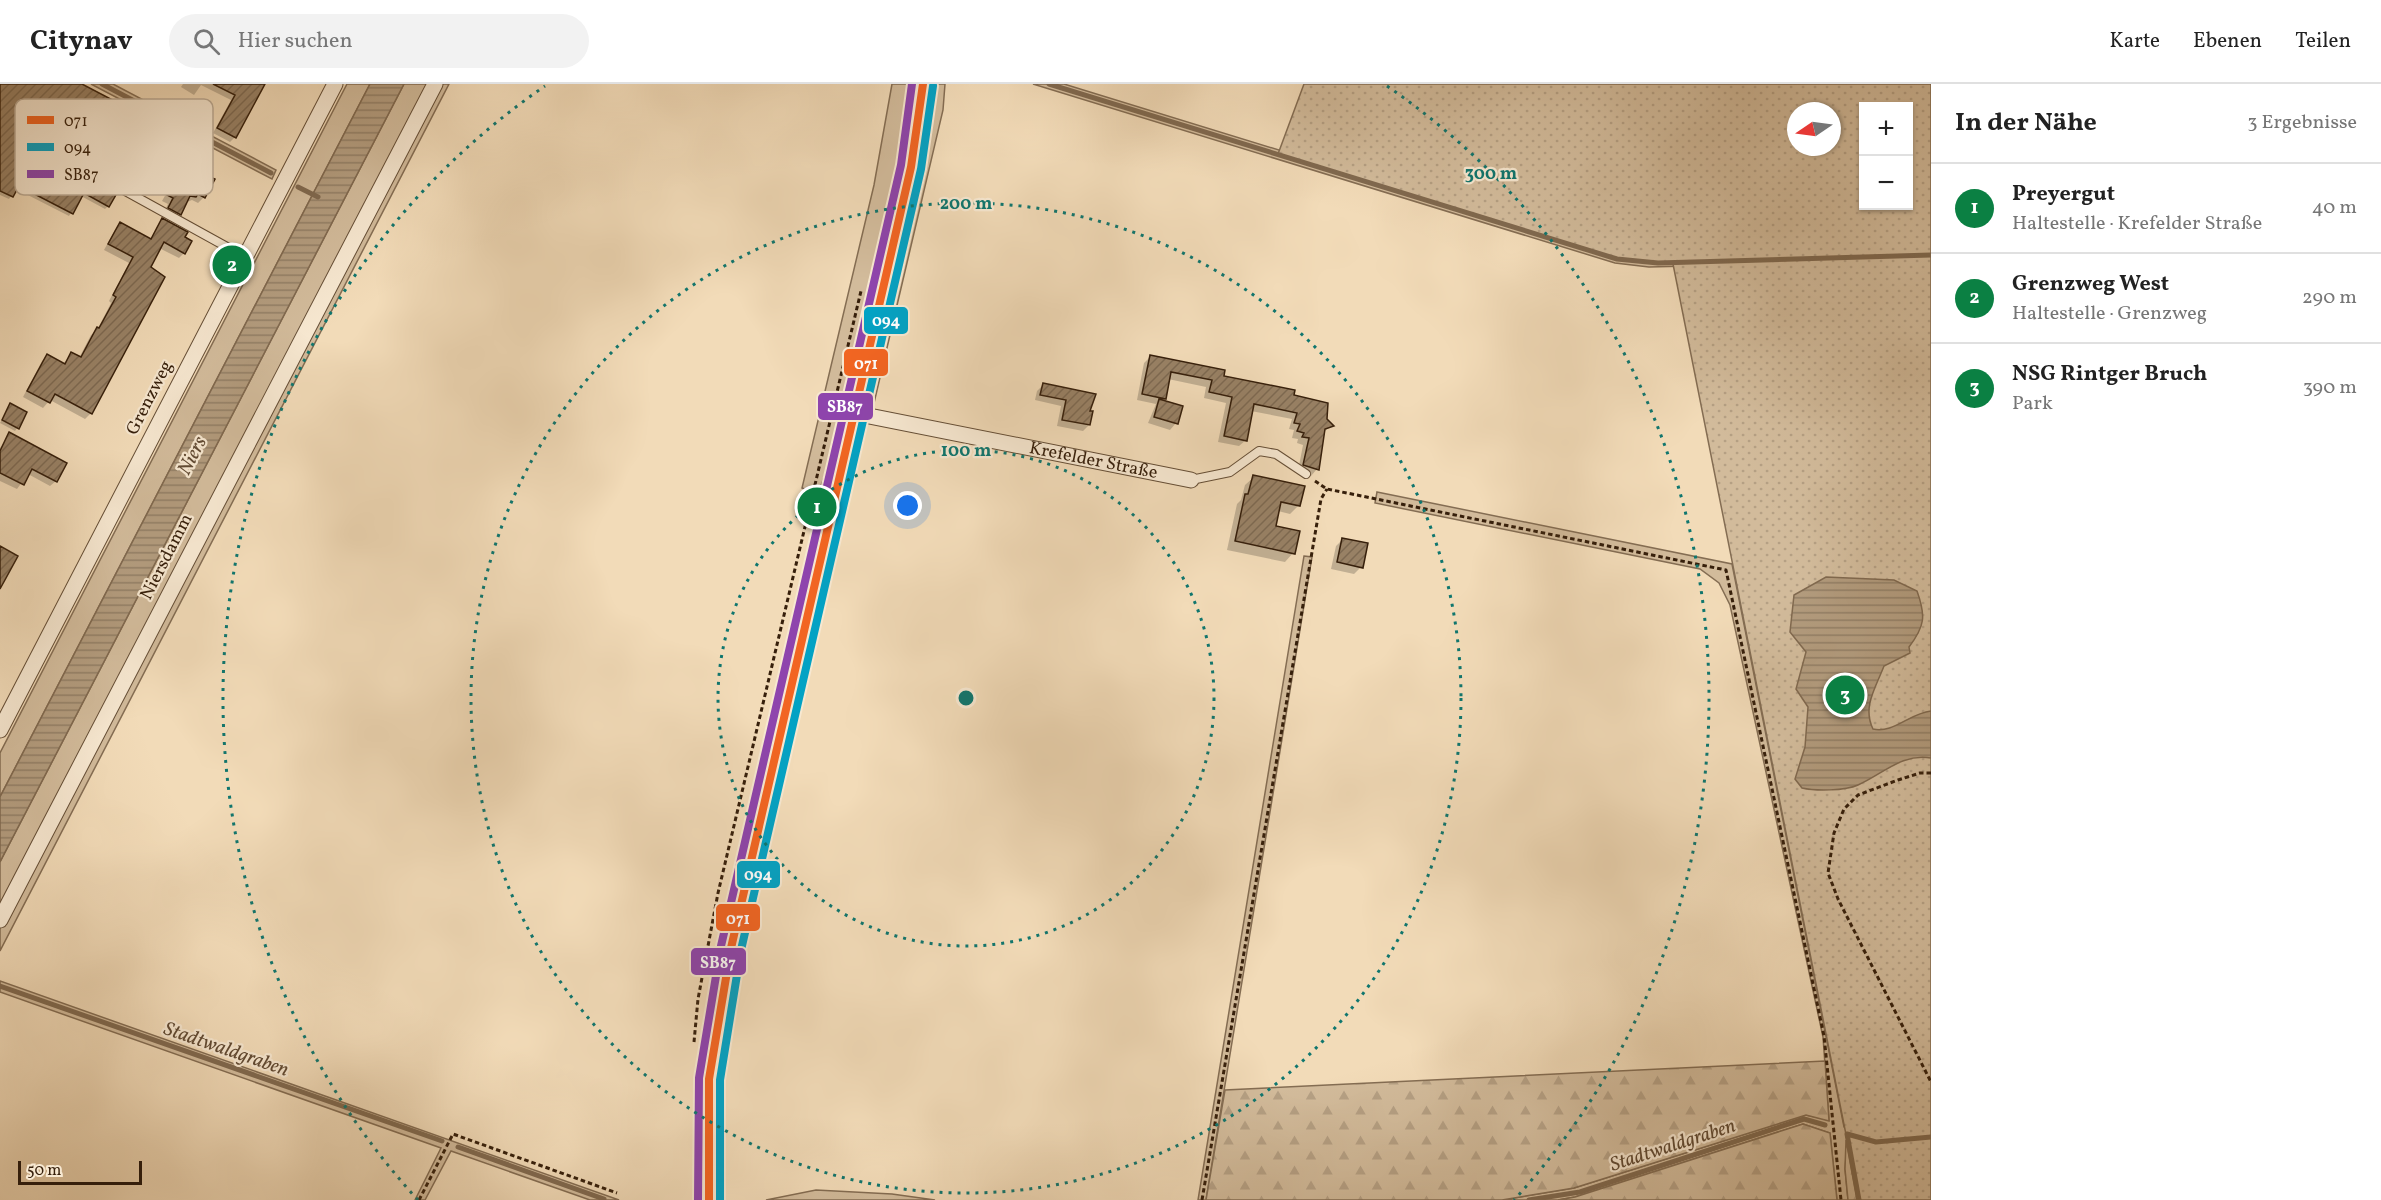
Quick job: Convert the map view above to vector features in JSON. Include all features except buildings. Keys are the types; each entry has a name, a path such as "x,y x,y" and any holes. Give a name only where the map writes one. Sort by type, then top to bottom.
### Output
{"main road":[{"path":"709,1200 709,1079 731,948 911,166 923,84"}],"street":[{"name":"Grenzweg","path":"0,730 335,84"},
{"name":"Niersdamm","path":"0,920 435,84"},
{"name":"Krefelder Straße","path":"854,413 1191,480"}],"lane":[{"path":"133,195 245,257"},
{"path":"1191,480 1230,472 1259,451 1276,454 1306,474"}],"path":[{"path":"1306,474 1327,489 1726,570 1824,1036 1841,1200"},
{"path":"1202,1200 1321,499 1327,489"},
{"path":"1931,773 1920,773 1858,795 1844,808 1834,833 1828,873 1838,899 1931,1082"},
{"path":"419,1200 453,1134 616,1193"}],"green space":[{"path":"91,84 113,84 141,99 120,99"},
{"path":"347,84 370,84 0,797 0,753"},
{"path":"404,84 449,84 0,951 0,862"},
{"path":"892,84 913,84 901,164 835,447 818,494 802,488 874,185"},
{"path":"933,84 945,84 943,110 874,403 874,413 868,402"},
{"path":"1033,84 1064,84 1617,254 1931,260 1649,267 1615,263"},
{"path":"1304,84 1931,84 1931,1200 1859,1200 1673,264 1618,259 1278,154"},
{"path":"213,137 276,170 272,179 213,148"},
{"path":"1377,492 1732,564 1844,1127 1881,1137 1861,1200 1857,1200 1847,1144 1845,1169 1848,1200 1837,1200 1830,1133 1803,1124 1575,1197 1558,1200 1502,1200 1574,1188 1806,1115 1829,1120 1823,1037 1730,605 1719,583 1700,569 1375,503"},
{"path":"1304,556 1312,557 1206,1200 1198,1200"},
{"path":"0,981 619,1200 590,1200 451,1151 425,1200 415,1200 441,1148 0,992"},
{"path":"1825,1061 1829,1121 1806,1115 1574,1188 1502,1200 1206,1200 1225,1090"},
{"path":"1803,1124 1830,1133 1837,1200 1558,1200 1575,1197"},
{"path":"1846,1140 1857,1200 1848,1200 1845,1169"},
{"path":"816,1190 892,1194 935,1200 766,1200"}],"water":[{"name":"Niers","path":"370,84 404,84 0,862 0,797"},
{"path":"1826,577 1894,580 1917,591 1923,614 1921,627 1909,647 1910,653 1884,666 1871,697 1869,713 1873,729 1880,730 1888,729 1916,715 1931,711 1931,758 1921,757 1902,761 1852,787 1822,790 1802,788 1795,779 1805,747 1808,707 1796,689 1806,652 1790,632 1794,595"}],"waterway":[{"path":"102,84 130,99"},
{"path":"1049,84 1617,259 1658,263 1931,255"},
{"path":"213,142 271,173"},
{"path":"298,187 318,197"},
{"name":"Stadtwaldgraben","path":"0,986 442,1141"},
{"name":"Stadtwaldgraben","path":"1529,1200 1580,1192 1804,1119 1825,1125"},
{"name":"Stadtwaldgraben","path":"1859,1200 1847,1134 1876,1142 1931,1137"},
{"name":"Stadtwaldgraben","path":"458,1147 604,1199"}],"transit line":[{"name":"SB87","path":"698,1200 699,1078 721,946 901,165 912,84"},
{"name":"071","path":"709,1200 709,1079 731,948 911,167 923,84"},
{"name":"094","path":"720,1200 720,1080 741,950 921,169 933,86"}],"place":[{"name":"Grenzweg West","path":"232,265"},
{"name":"Preyergut","path":"817,507"},
{"name":"NSG Rintger Bruch","path":"1845,695"}]}
